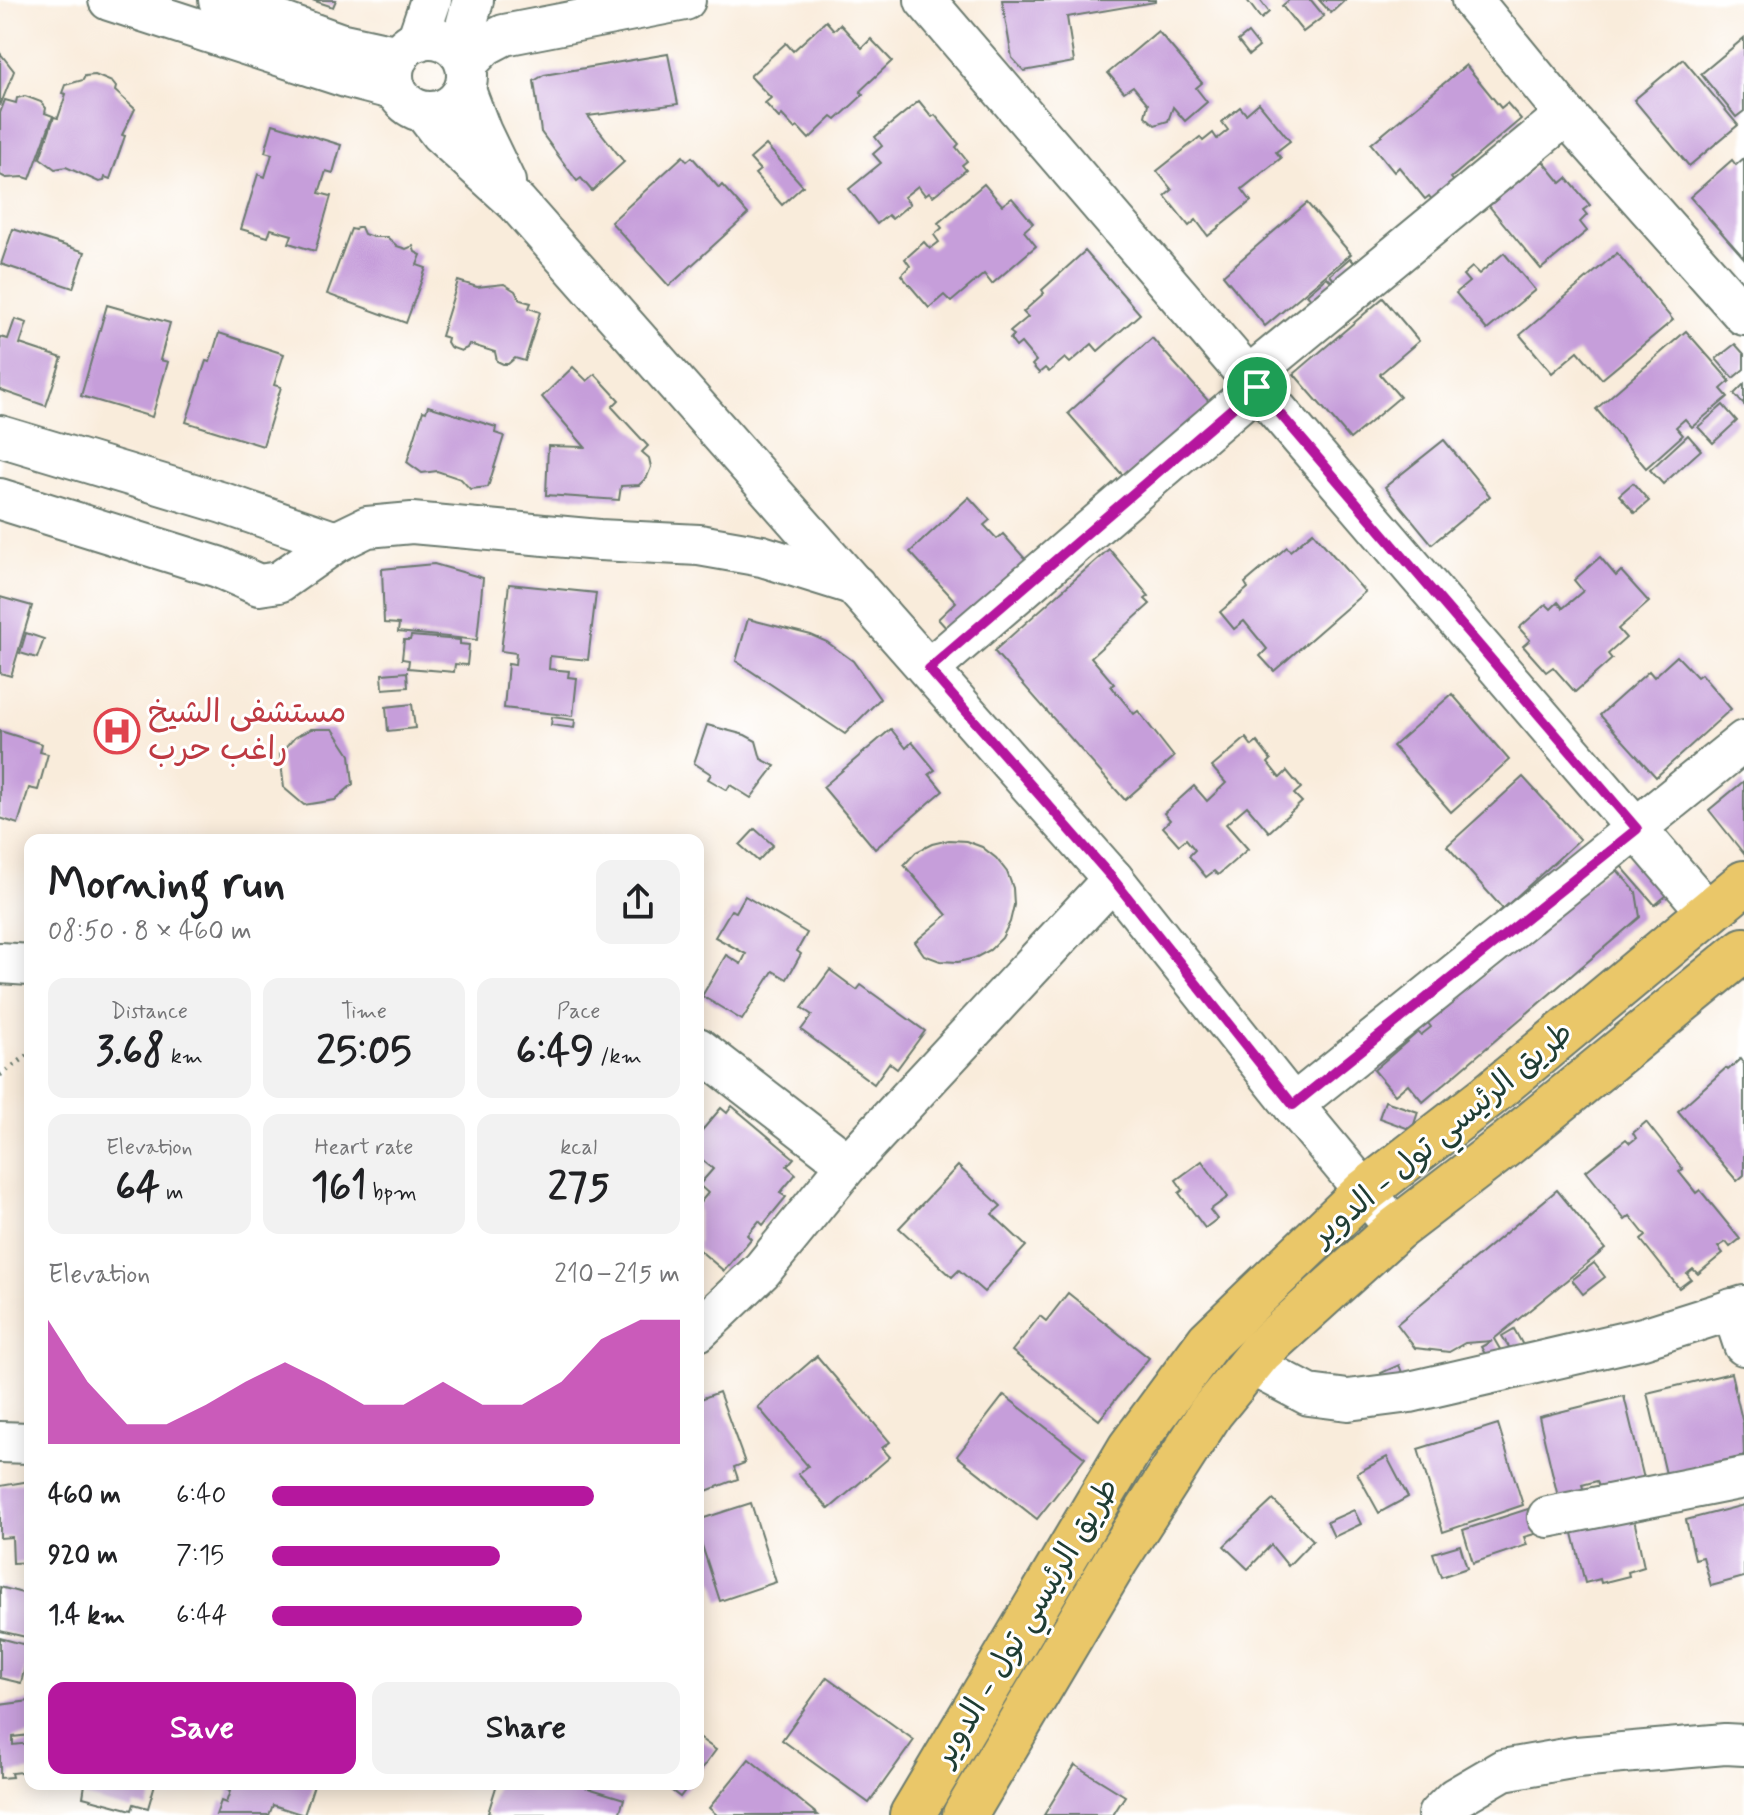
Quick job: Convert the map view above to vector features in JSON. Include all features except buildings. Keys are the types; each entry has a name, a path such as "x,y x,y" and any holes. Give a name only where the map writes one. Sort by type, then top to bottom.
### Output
{"main road":[{"name":"طريق الرئيسي تول - الدوير","path":"912,1815 1130,1448 1209,1341 1364,1192 1488,1096 1744,883"},
{"name":"طريق الرئيسي تول - الدوير","path":"965,1815 1125,1546 1211,1412 1260,1352 1396,1229 1507,1144 1744,950"}],"street":[{"path":"109,0 349,78 409,75 440,39 463,69 487,146 517,203"},
{"path":"219,0 339,43 409,75 448,108 463,69 473,0"},
{"path":"431,0 409,75 440,133 517,203 1113,879 1396,1229"},
{"path":"463,69 485,45 504,35 685,0"},
{"path":"925,0 1708,912"},
{"path":"1472,0 1566,115 1744,315"},
{"path":"929,669 1252,382 1566,115"},
{"path":"0,436 223,503 336,542"},
{"path":"0,499 218,567 259,585 279,582 336,542 367,527 412,523 572,538 699,545 762,556 855,585"},
{"path":"1293,1105 1744,741"},
{"path":"704,1325 762,1270 848,1164 1113,879"},
{"path":"0,963 24,965"},
{"path":"704,1053 848,1164"},
{"path":"1250,1364 1309,1395 1348,1400 1410,1392 1643,1338 1740,1320"},
{"path":"0,1442 24,1443"},
{"path":"1548,1517 1744,1478"},
{"path":"1438,1815 1455,1798 1503,1770 1577,1757 1744,1745"}],"path":[{"path":"0,1075 24,1058"}],"place":[{"name":"مستشفى الشيخ راغب حرب","path":"117,731"}],"route":[{"path":"1257,387 1637,829 1293,1105 1113,879 929,669 1257,387"}]}
